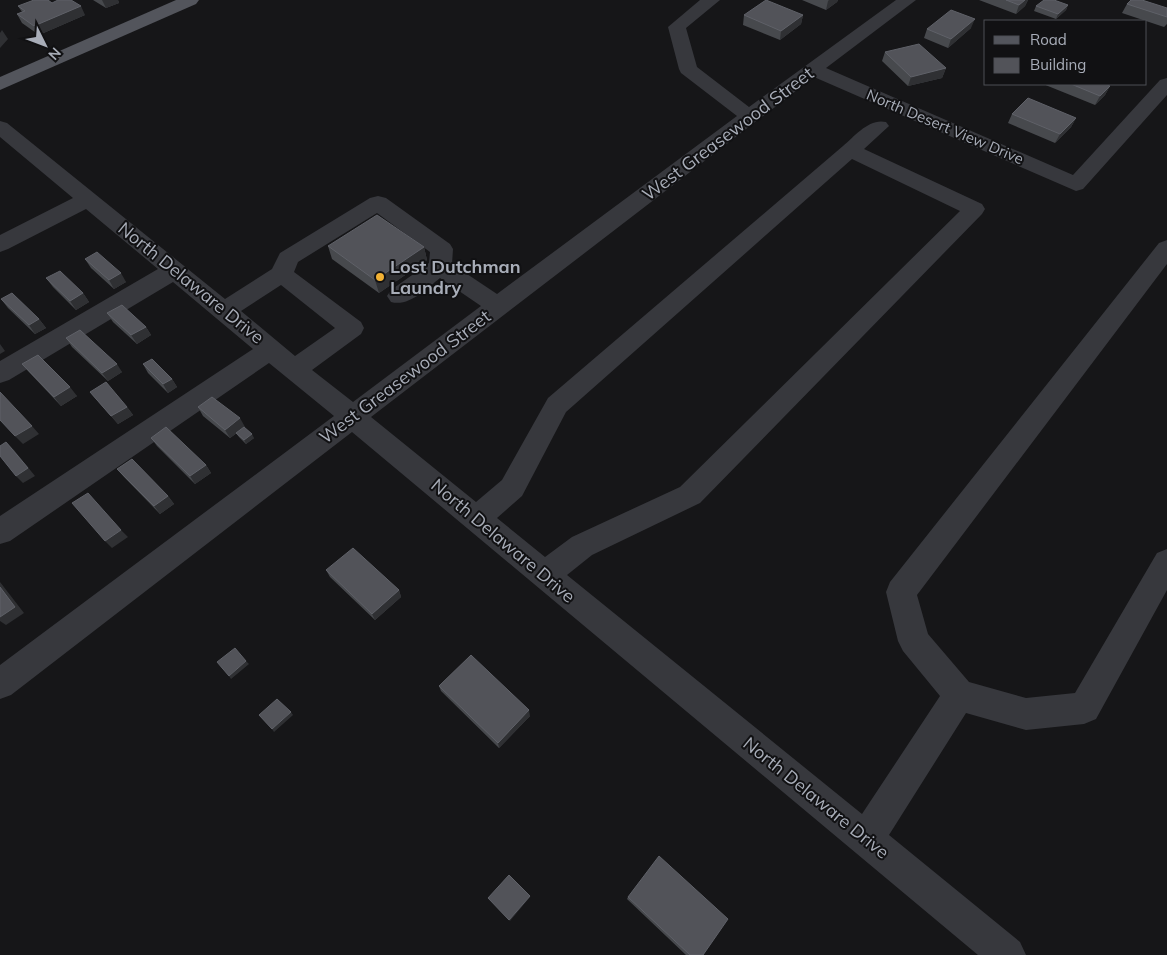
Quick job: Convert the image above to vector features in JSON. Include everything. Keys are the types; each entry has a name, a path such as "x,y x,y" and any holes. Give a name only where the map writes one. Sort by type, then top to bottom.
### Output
{"main road":[{"path":"0,84 190,0"}],"street":[{"path":"711,0 698,8 677,27 688,69 749,116"},
{"name":"West Greasewood Street","path":"0,684 749,116 907,0"},
{"name":"North Desert View Drive","path":"814,70 1076,184 1167,84"},
{"path":"476,519 512,488 557,405 879,126"},
{"name":"North Delaware Drive","path":"0,127 225,310 476,519 1007,955"},
{"path":"544,575 582,546 690,495 974,209 850,150"},
{"path":"0,244 88,199"},
{"path":"225,310 282,274 288,258 378,203 442,249 440,267 399,296"},
{"path":"1167,248 901,592 914,641 959,694 1026,714 1084,708 1167,562"},
{"path":"440,267 499,306"},
{"path":"0,373 174,270"},
{"path":"282,274 352,328 295,369"},
{"path":"0,532 271,349"},
{"path":"866,839 959,694"}],"building":[{"path":"34,0 48,0 52,3 58,0 71,0 81,6 34,26 17,14 25,11 18,6"},
{"path":"766,0 803,15 781,31 744,15"},
{"path":"1006,0 1025,0 1019,5"},
{"path":"1044,0 1054,0 1068,5 1058,14 1036,6"},
{"path":"1131,0 1142,0 1167,8 1167,17 1127,4"},
{"path":"951,10 975,19 951,39 927,29"},
{"path":"919,44 946,68 911,77 885,52"},
{"path":"1073,85 1110,86 1100,96"},
{"path":"1028,98 1076,118 1060,134 1012,114"},
{"name":"Lost Dutchman Laundry","path":"377,215 424,247 375,280 328,246"},
{"path":"97,252 121,273 109,280 85,259"},
{"path":"60,271 83,293 70,301 46,278"},
{"path":"12,293 39,319 29,325 1,299"},
{"path":"122,305 146,327 131,335 107,313"},
{"path":"80,330 117,364 102,373 66,338"},
{"path":"38,355 70,387 54,397 22,364"},
{"path":"152,359 172,379 163,384 143,364"},
{"path":"106,382 127,407 111,416 90,392"},
{"path":"0,392 32,426 15,436 0,420"},
{"path":"212,397 240,418 225,430 198,407"},
{"path":"166,427 206,465 190,476 151,438"},
{"path":"244,427 252,434 244,440 236,433"},
{"path":"6,442 28,468 16,476 0,456 0,446"},
{"path":"132,459 168,496 154,506 117,469"},
{"path":"88,493 121,530 105,541 72,503"},
{"path":"353,548 399,590 372,614 326,570"},
{"path":"0,587 15,607 0,617"},
{"path":"235,648 246,661 229,676 217,662"},
{"path":"471,655 529,710 498,743 439,686"},
{"path":"277,699 291,712 272,729 259,715"},
{"path":"659,856 728,919 703,955 690,955 628,897"},
{"path":"509,875 530,896 509,920 488,898"}],"place":[{"name":"Lost Dutchman Laundry","path":"380,277"}]}
